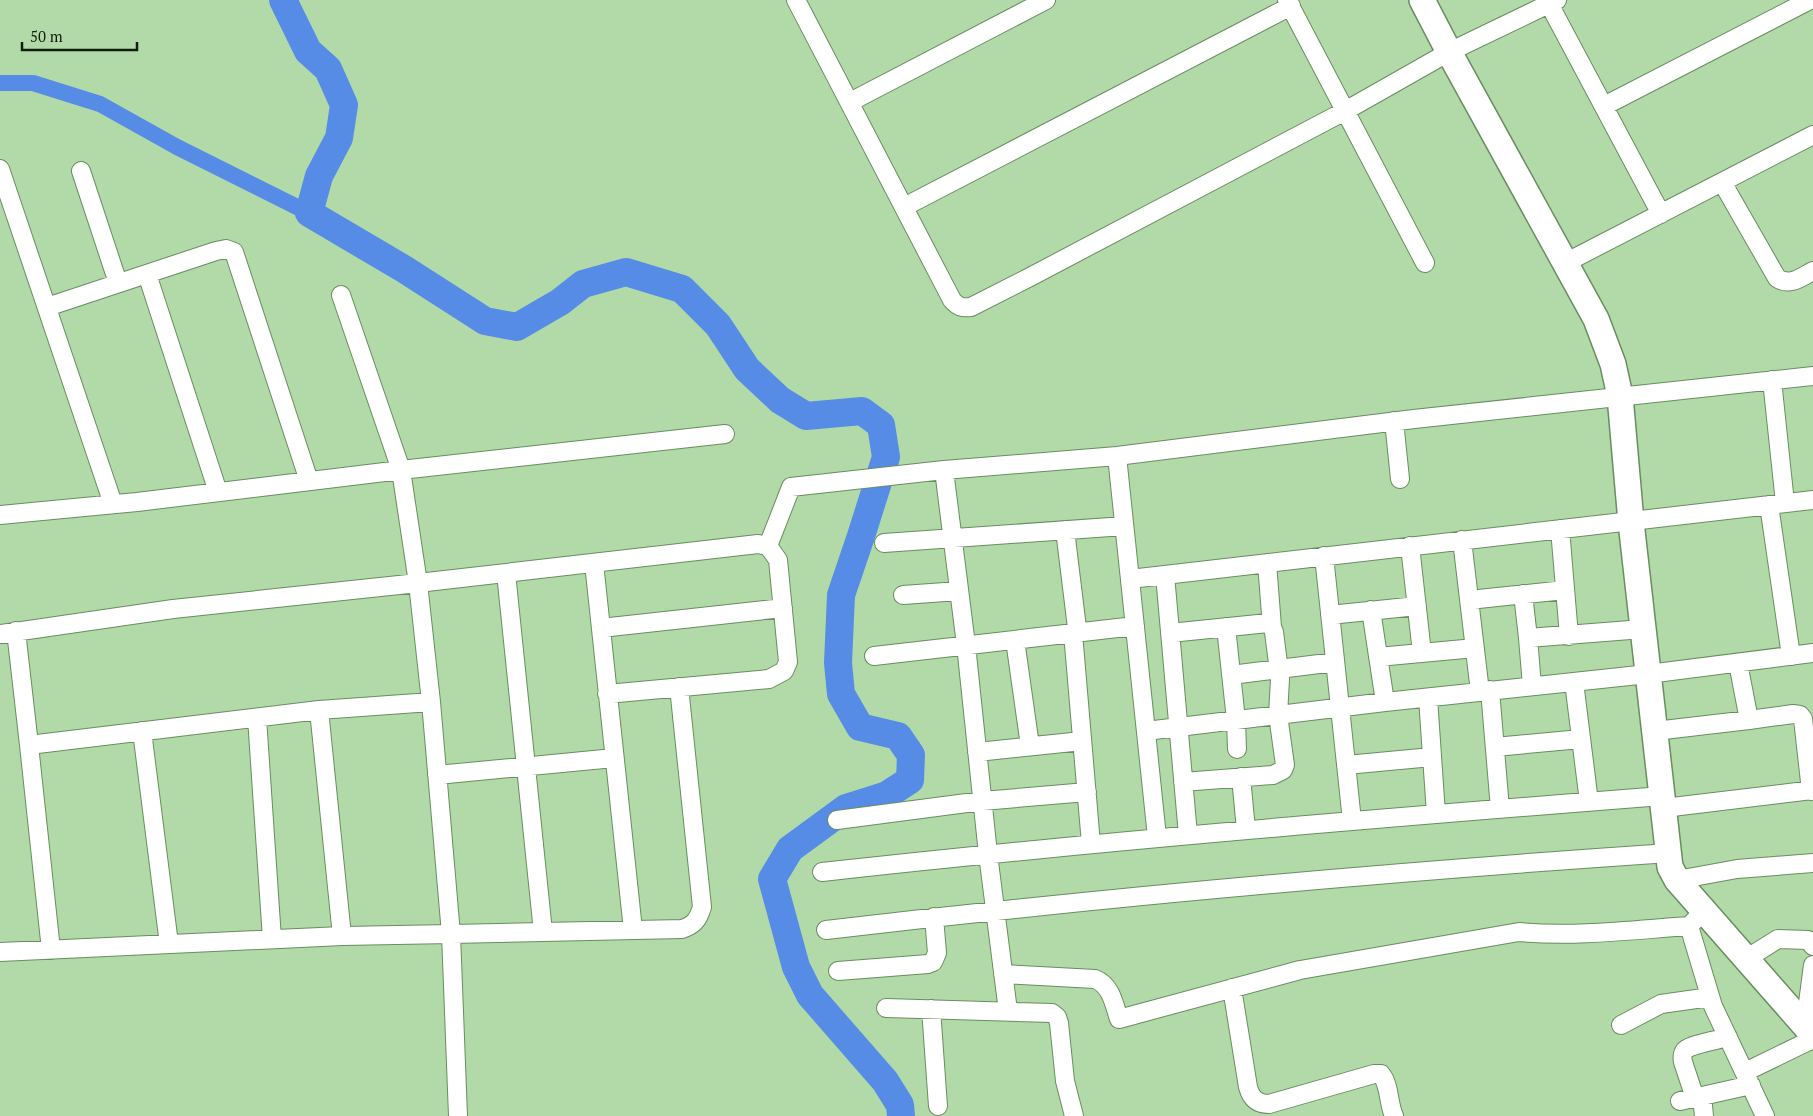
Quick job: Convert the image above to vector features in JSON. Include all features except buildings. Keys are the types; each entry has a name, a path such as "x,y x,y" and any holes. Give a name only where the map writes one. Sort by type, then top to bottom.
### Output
{"street":[{"path":"797,0 952,300 957,306 963,308 971,307 1345,111 1449,52 1551,1 1660,214"},
{"path":"850,102 1046,0"},
{"path":"1422,0 1596,319 1613,364 1620,396 1631,522 1670,867 1696,919 1710,997 1765,1116"},
{"path":"1604,106 1810,0"},
{"path":"904,207 1289,3 1424,263"},
{"path":"1565,263 1813,135"},
{"path":"0,169 112,504"},
{"path":"81,171 118,283"},
{"path":"1722,182 1777,278 1783,282 1790,283 1813,271"},
{"path":"46,307 216,251 226,249 234,252 309,481"},
{"path":"147,274 218,492"},
{"path":"341,295 401,470 418,584 431,702 451,934 458,1116"},
{"path":"768,546 791,487 944,470 1117,456 1394,421 1813,376"},
{"path":"1772,380 1777,504 1791,656"},
{"path":"1394,421 1400,479"},
{"path":"0,515 112,504 725,434"},
{"path":"1117,456 1158,838"},
{"path":"944,470 1008,1011"},
{"path":"1130,579 1813,500"},
{"path":"884,543 1124,526"},
{"path":"1065,530 1077,628 1073,633 1091,844"},
{"path":"1560,530 1569,636"},
{"path":"1462,540 1475,648 1495,747 1500,809"},
{"path":"52,950 29,745 8,632 173,609 418,584 758,544 768,546 778,560 788,662 784,671 769,679 607,694"},
{"path":"1410,546 1422,653"},
{"path":"1324,556 1352,821"},
{"path":"594,563 633,930"},
{"path":"1183,782 1273,775 1283,770 1285,765 1278,715 1279,669 1272,627 1267,563"},
{"path":"506,573 544,932"},
{"path":"1165,575 1188,835"},
{"path":"1469,600 1565,590"},
{"path":"903,595 959,591"},
{"path":"1523,594 1532,686"},
{"path":"1330,615 1416,606"},
{"path":"600,628 783,608"},
{"path":"1371,610 1385,702"},
{"path":"1170,633 1262,623 1268,623 1272,627"},
{"path":"874,656 1135,626"},
{"path":"1226,627 1236,720 1237,749"},
{"path":"1528,638 1643,629"},
{"path":"1015,640 1030,746"},
{"path":"1378,658 1475,648"},
{"path":"1146,731 1385,702 1648,674 1813,653"},
{"path":"1231,675 1335,662"},
{"path":"1738,663 1749,720"},
{"path":"1574,682 1589,802"},
{"path":"0,952 342,936 682,930 694,925 702,907 679,687"},
{"path":"1428,698 1436,814"},
{"path":"29,745 320,710 431,702"},
{"path":"320,710 342,936"},
{"path":"822,872 1091,844 1436,814 1589,802 1663,802 1812,790 1810,754 1803,719 1800,715 1793,714 1655,731"},
{"path":"257,718 272,939"},
{"path":"142,731 169,944"},
{"path":"1495,747 1581,739"},
{"path":"977,752 1082,740"},
{"path":"1346,765 1432,757"},
{"path":"437,775 614,758"},
{"path":"1241,777 1246,830"},
{"path":"837,820 982,801 1087,792"},
{"path":"826,930 995,910 1292,881 1668,853"},
{"path":"1677,880 1738,869 1813,863"},
{"path":"838,970 928,964 933,962 937,953 934,918"},
{"path":"1003,974 1095,979 1102,982 1110,993 1119,1019 1300,970 1519,932 1545,934 1581,933 1696,919 1746,959 1810,1033"},
{"path":"1746,959 1778,939 1808,940 1813,946"},
{"path":"1810,1033 1813,966"},
{"path":"1232,988 1250,1095 1255,1101 1278,1109 1374,1074 1381,1074 1385,1079 1389,1105 1394,1116"},
{"path":"1621,1025 1660,1004 1710,997"},
{"path":"886,1008 1052,1012 1059,1023 1065,1081 1074,1116"},
{"path":"931,1009 938,1106"},
{"path":"1692,1098 1748,1078 1810,1033"},
{"path":"1704,1116 1692,1098 1682,1056 1684,1051 1690,1048 1728,1037"}],"waterway":[{"path":"283,0 308,51 328,69 344,105 339,138 319,176 309,213 404,269 485,321 517,327 560,302 583,284 626,272 682,289 718,325 747,369 780,400 806,416 862,411 881,425 886,457 841,595 838,663 841,694 860,727 898,736 911,755 910,780 887,795 846,808 790,849 772,879 796,967 810,995 885,1081 900,1105 901,1116"},
{"path":"0,83 33,83 100,104 177,147 309,213"}]}
